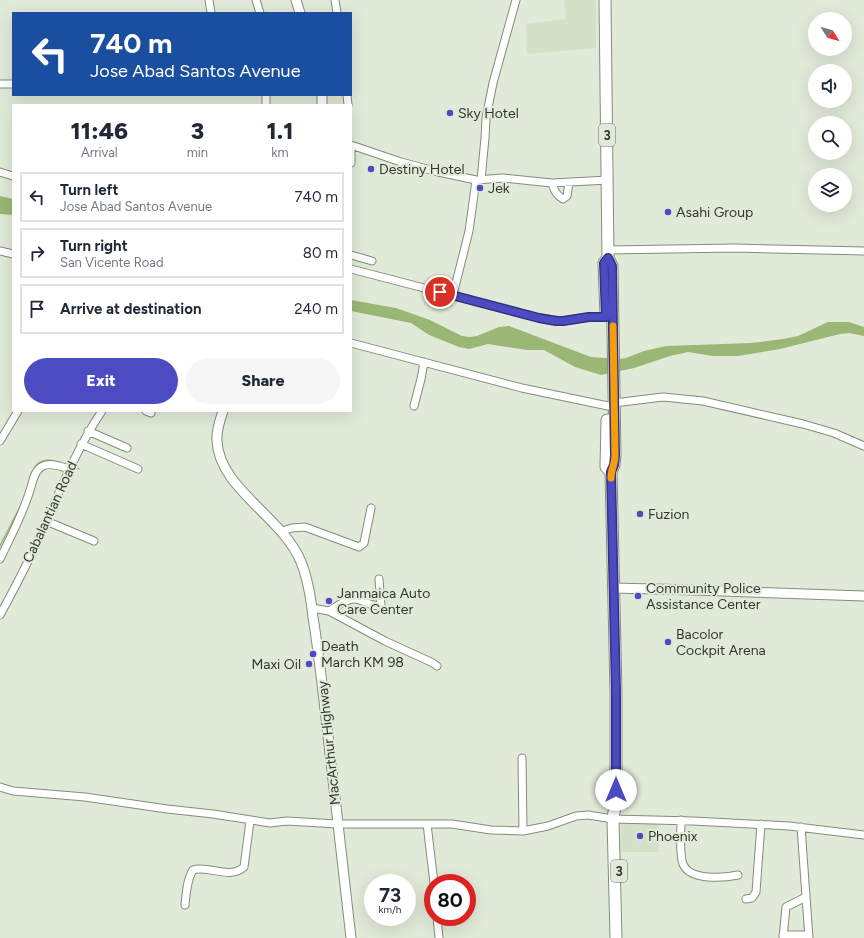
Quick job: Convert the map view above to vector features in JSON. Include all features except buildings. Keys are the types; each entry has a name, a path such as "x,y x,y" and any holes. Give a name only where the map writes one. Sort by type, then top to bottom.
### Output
{"highway":[{"name":"3","path":"605,0 608,254 604,263 615,456 614,465 611,472 616,804 616,938"},
{"name":"3","path":"616,819 620,938"}],"main road":[{"path":"296,0 300,12"},
{"name":"MacArthur Highway","path":"223,412 216,440 222,464 231,479 239,488 282,531 301,561 306,577 321,674 351,938"},
{"path":"613,588 864,596"}],"street":[{"path":"209,0 211,12"},
{"path":"256,0 260,12"},
{"path":"335,0 337,12"},
{"path":"453,295 469,231 485,138 486,118 493,83 516,0"},
{"path":"0,84 12,84"},
{"path":"352,145 379,155 438,172 478,180 503,178 552,183 608,180"},
{"path":"0,172 12,176"},
{"path":"552,183 555,192 562,199 567,196 569,183"},
{"path":"608,254 735,248 864,251"},
{"path":"0,251 12,254"},
{"path":"352,255 372,262"},
{"path":"352,269 539,318 556,321 589,317 608,319"},
{"path":"352,343 522,388 611,402 663,397 703,401 803,424 864,446"},
{"path":"414,406 424,362"},
{"path":"0,441 17,412"},
{"name":"Cabalantian Road","path":"0,614 32,554 81,444 101,412"},
{"path":"88,431 127,448"},
{"path":"81,444 138,469"},
{"path":"0,559 26,502 37,472 41,466 50,464 70,469"},
{"path":"282,531 292,528 305,527 359,547 364,543 371,508"},
{"path":"46,521 94,541"},
{"path":"329,611 353,599 374,606 381,606 378,579"},
{"path":"312,608 329,611 385,641 433,663 436,666"},
{"path":"522,758 523,831"},
{"path":"0,789 85,797 270,823 287,820 337,824 452,824 491,830 523,831 548,826 576,816 588,815 616,819 681,820 762,824 864,835"},
{"path":"681,820 682,856 683,863 687,869 696,875 726,878 738,875"},
{"path":"185,905 187,886 193,870 207,869 222,872 237,871 244,867 250,821"},
{"path":"427,824 433,874"},
{"path":"746,899 752,898 756,892 762,824"},
{"path":"801,827 809,937 783,936 786,908 806,897"},
{"path":"438,926 439,938"}],"shaded area":[{"path":"564,0 596,0 596,48 527,54 526,24 566,19"},
{"path":"0,196 12,199 12,215 0,214"},
{"path":"352,300 396,308 430,320 462,336 477,336 499,327 509,326 591,357 620,359 666,346 751,343 783,339 798,336 828,322 849,322 864,327 864,336 849,333 840,334 780,349 738,356 713,356 688,352 670,356 634,368 601,375 575,367 544,350 527,350 488,344 469,349 459,347 429,335 411,323 352,311"},
{"name":"Phoenix","path":"621,821 659,821 659,852 621,852"}],"waterway":[{"path":"34,469 42,461 54,461"},
{"path":"74,467 79,469"},
{"path":"0,546 23,501"}],"slow traffic":[{"path":"611,478 611,472 615,461 613,326"}],"place":[{"name":"Sky Hotel","path":"450,113"},
{"name":"Destiny Hotel","path":"371,169"},
{"name":"Jek","path":"480,188"},
{"name":"Asahi Group","path":"668,212"},
{"name":"Fuzion","path":"640,514"},
{"name":"Community Police Assistance Center","path":"638,596"},
{"name":"Janmaica Auto Care Center","path":"329,601"},
{"name":"Bacolor Cockpit Arena","path":"668,642"},
{"name":"Death March KM 98","path":"313,654"},
{"name":"Maxi Oil","path":"309,664"},
{"name":"Phoenix","path":"640,836"}],"route":[{"path":"440,292 539,318 556,321 589,317 606,317 604,263 608,258 612,266 615,461 611,472 613,625 616,692 616,790"}]}
